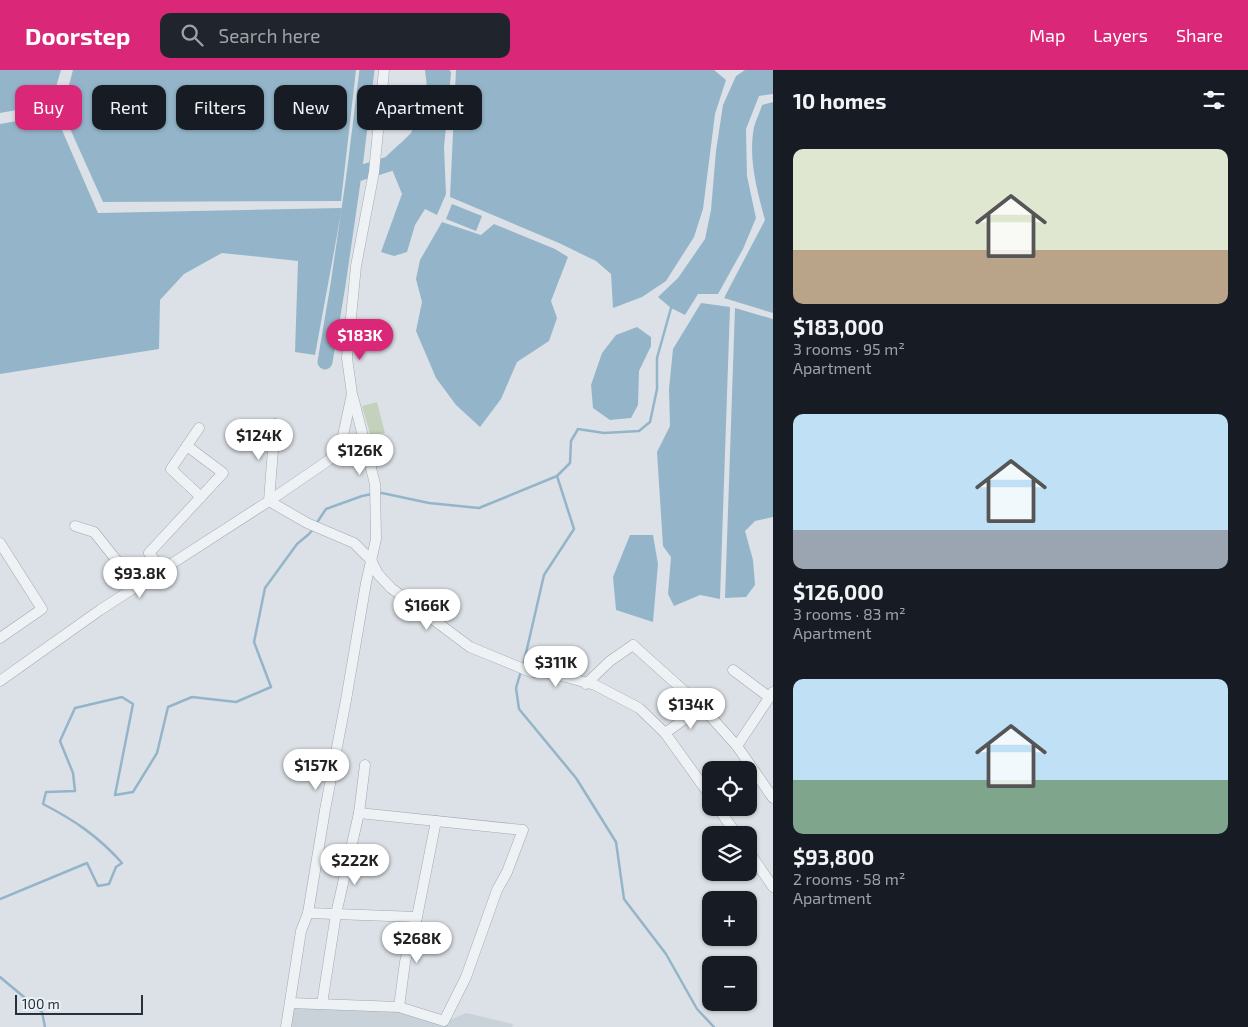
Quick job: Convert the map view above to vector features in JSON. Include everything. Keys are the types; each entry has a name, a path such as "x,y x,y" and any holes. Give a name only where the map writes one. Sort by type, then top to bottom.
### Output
{"street":[{"path":"286,1027 301,931 308,913 325,810 376,539 375,484 352,394 347,358 356,266 376,160 384,70"},
{"path":"0,681 100,610 329,460 342,440 352,394"},
{"path":"269,501 275,424"},
{"path":"199,428 171,469 200,498"},
{"path":"162,570 149,553 223,473 187,446"},
{"path":"269,501 307,523 354,542 371,560 378,574 391,588 470,647 531,672 551,673 595,685 639,708 665,733 702,784"},
{"path":"74,526 94,532 137,586"},
{"path":"0,543 42,609 0,638"},
{"path":"586,684 610,661 633,645 702,707 737,746 773,798"},
{"path":"733,670 771,695 737,746"},
{"path":"665,733 702,707"},
{"path":"322,1004 336,914 359,813 365,765"},
{"path":"290,1003 399,1007 444,1021 466,977 497,890 507,872 523,830 359,813"},
{"path":"399,1007 405,962 417,917 436,821"},
{"path":"757,864 773,887"},
{"path":"308,913 417,917"}],"shaded area":[{"path":"291,1004 397,1011 442,1023 466,1013 513,1024 512,1027 288,1027"}],"green space":[{"path":"377,402 385,433 371,437 362,406"}],"water":[{"path":"0,70 61,70 57,85 15,85 15,110 0,113"},
{"path":"73,70 356,70 341,201 103,202 71,130 82,130 82,85 69,85"},
{"path":"425,70 450,70 450,85 427,85"},
{"path":"456,70 714,70 726,80 715,114 703,209 694,237 666,281 642,297 613,308 611,274 596,261 559,243 450,197 453,130 482,130 482,85 455,85"},
{"path":"745,70 773,70 773,94 759,96 746,129 747,176 756,218 743,249 718,294 698,294 685,315 671,308 658,297 678,278 705,239 711,210 716,151 723,105 736,76"},
{"path":"773,102 773,313 724,298 765,220 754,174 752,139 762,105"},
{"path":"15,121 15,130 62,130 98,213 342,208 315,355 295,352 298,261 222,253 184,274 160,300 159,349 0,374 0,124"},
{"path":"412,130 446,130 444,147 446,194 437,215 425,209 415,225 407,252 394,256 381,252 402,194 387,157"},
{"path":"452,204 482,216 476,231 446,219"},
{"path":"442,222 481,235 494,224 555,249 568,257 551,301 557,318 549,341 517,362 501,399 480,427 456,405 436,378 416,331 422,302 416,279 420,260"},
{"path":"701,303 730,307 720,599 700,595 674,606 668,594 671,557 663,546 657,452 670,426 669,389 673,349"},
{"path":"735,308 773,319 773,517 755,521 745,531 753,560 755,585 746,597 725,598"},
{"path":"637,327 651,337 651,346 639,371 638,405 631,418 610,420 593,408 591,385 602,353 616,335"},
{"path":"630,535 653,535 658,564 653,622 616,610 613,577"}],"waterway":[{"path":"354,175 367,70"},
{"path":"325,362 354,175 389,164 404,150"},
{"path":"377,493 429,503 479,508 557,476 570,463 571,441 578,429 604,433 639,431 650,422 657,389 657,358 671,308"},
{"path":"523,666 544,575 574,529 557,476"},
{"path":"316,524 326,509 372,494"},
{"path":"0,899 87,863 98,886 109,884 116,867 122,863 85,829 43,804 46,792 75,791 73,773 60,741 75,708 122,697 133,704 115,795 133,792 157,753 168,707 192,697 236,702 271,687 254,642 265,588 297,544 313,529"},
{"path":"521,671 516,688 519,709 576,778 616,842 624,899 666,954 697,1009 714,1027"},
{"path":"0,977 42,1012 45,1027"}]}
